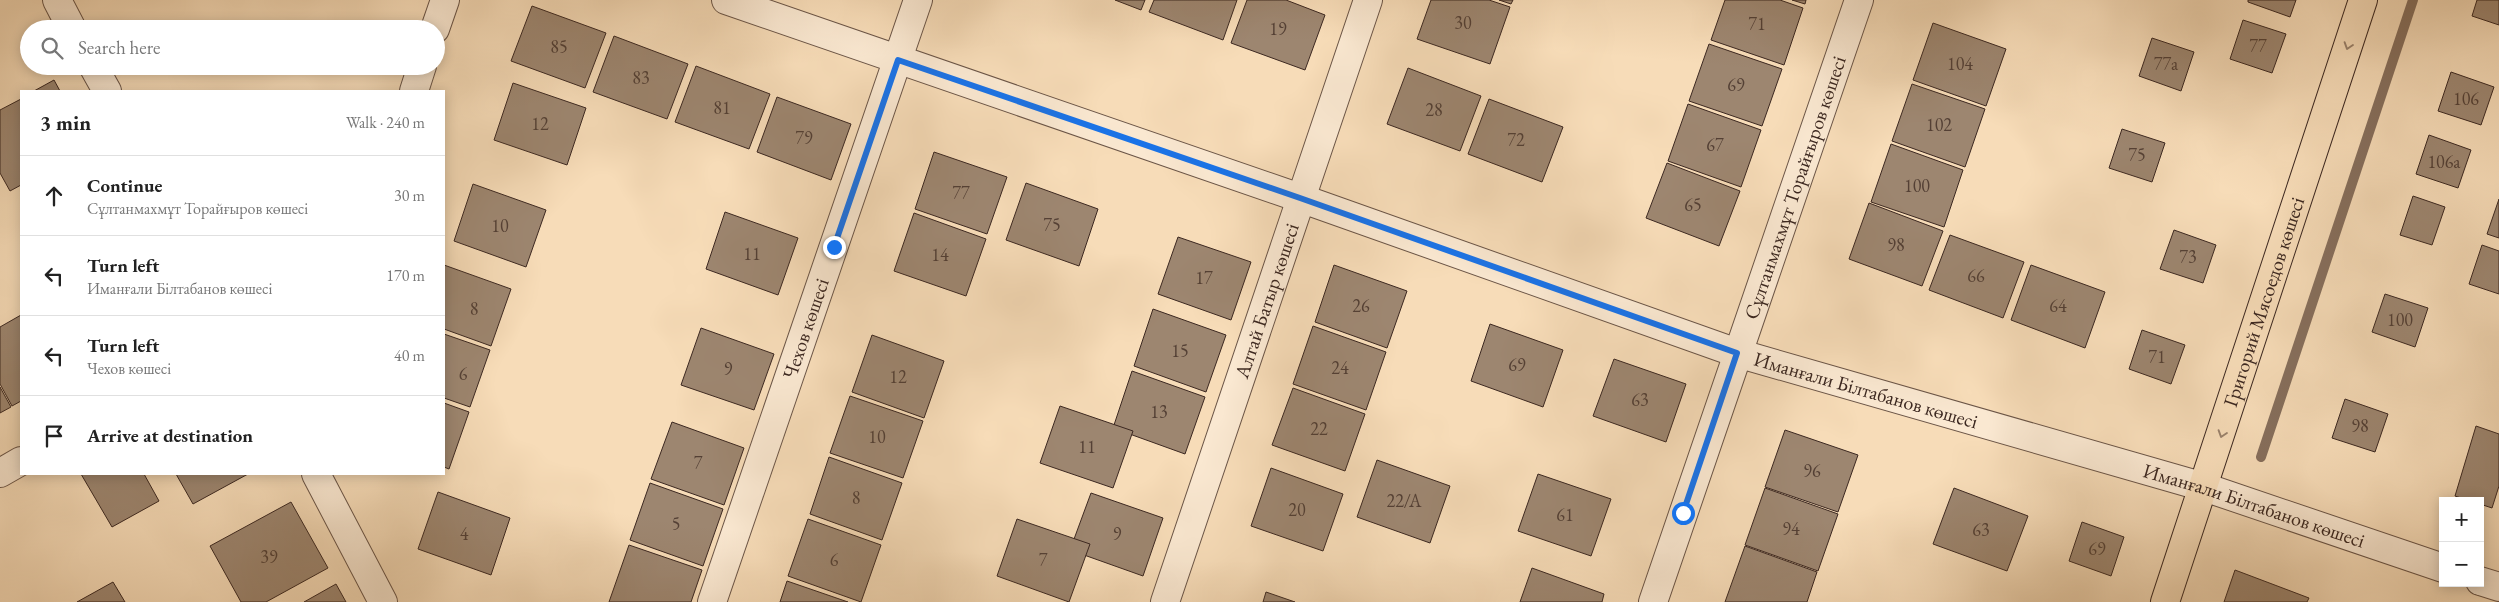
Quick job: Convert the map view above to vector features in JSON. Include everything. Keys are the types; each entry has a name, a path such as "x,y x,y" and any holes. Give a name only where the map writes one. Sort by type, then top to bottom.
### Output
{"main road":[{"name":"Григорий Мясоедов көшесі","path":"2165,602 2363,0"}],"street":[{"path":"56,0 67,20"},
{"path":"438,20 445,0"},
{"name":"Иманғали Білтабанов көшесі","path":"726,0 1300,198 1737,353 2204,487 2439,567"},
{"name":"Чехов көшесі","path":"712,602 918,0"},
{"name":"Алтай Батыр көшесі","path":"1165,602 1368,0"},
{"name":"Сұлтанмахмұт Торайғыров көшесі","path":"1653,602 1859,0"},
{"path":"98,75 106,90"},
{"path":"414,90 419,75"},
{"path":"0,473 20,462"},
{"path":"317,475 383,602"},
{"path":"2484,582 2499,587"}],"building":[{"path":"1115,0 1145,0 1141,10"},
{"path":"1154,0 1237,0 1223,40 1149,12"},
{"path":"1247,0 1286,0 1325,15 1305,70 1231,43"},
{"path":"1431,0 1489,0 1510,7 1490,64 1417,39"},
{"path":"1499,0 1513,0 1511,4"},
{"path":"1725,0 1780,0 1803,8 1784,65 1711,40"},
{"path":"1792,0 1806,0 1805,4"},
{"path":"2248,0 2296,0 2290,17 2248,2"},
{"path":"2477,0 2499,0 2499,25 2472,16"},
{"path":"532,6 606,33 585,88 511,61"},
{"path":"2243,20 2286,34 2272,73 2230,59"},
{"path":"1933,23 2006,49 1986,106 1913,80"},
{"path":"614,36 688,64 667,119 593,92"},
{"path":"2152,38 2194,52 2181,91 2139,76"},
{"path":"1709,44 1782,69 1762,126 1689,101"},
{"path":"696,66 770,94 749,149 675,122"},
{"path":"1408,68 1481,96 1460,151 1387,124"},
{"path":"2451,72 2494,87 2481,125 2438,111"},
{"path":"54,80 59,90 36,90"},
{"path":"513,83 586,108 567,165 494,140"},
{"path":"1912,84 1985,109 1965,167 1892,141"},
{"path":"777,97 851,124 831,180 757,152"},
{"path":"1489,99 1563,127 1542,182 1468,154"},
{"path":"20,100 20,186 10,191 0,173 0,110"},
{"path":"1688,104 1761,130 1741,187 1668,161"},
{"path":"2122,129 2165,143 2152,182 2109,168"},
{"path":"2429,135 2471,150 2458,188 2416,174"},
{"path":"1891,144 1963,170 1944,227 1871,202"},
{"path":"934,152 1007,177 987,234 915,209"},
{"path":"1667,163 1740,191 1719,246 1646,218"},
{"path":"1026,183 1098,209 1079,266 1006,240"},
{"path":"473,184 546,210 526,267 454,241"},
{"path":"2413,196 2445,207 2432,245 2400,235"},
{"path":"2499,199 2499,238 2487,234"},
{"path":"1869,203 1943,231 1922,286 1849,259"},
{"path":"725,212 798,238 778,295 706,269"},
{"path":"914,213 986,239 966,296 894,271"},
{"path":"2174,230 2216,245 2203,283 2160,269"},
{"path":"1950,235 2024,262 2003,318 1929,290"},
{"path":"1178,237 1251,262 1231,320 1158,294"},
{"path":"2482,245 2499,251 2499,294 2469,284"},
{"path":"445,265 511,289 491,346 445,329"},
{"path":"1334,265 1407,291 1387,348 1315,322"},
{"path":"2031,265 2105,292 2085,348 2011,320"},
{"path":"2385,294 2428,308 2415,347 2372,332"},
{"path":"1153,309 1226,335 1206,392 1134,366"},
{"path":"20,316 20,402 12,406 0,384 0,327"},
{"path":"1490,324 1563,350 1543,407 1471,381"},
{"path":"1313,326 1386,352 1366,410 1293,384"},
{"path":"701,328 774,354 754,410 681,385"},
{"path":"2142,330 2185,345 2171,384 2129,369"},
{"path":"445,334 490,350 470,407 445,398"},
{"path":"872,335 944,361 924,418 852,392"},
{"path":"1614,359 1686,384 1666,442 1593,416"},
{"path":"1132,371 1205,397 1185,454 1113,428"},
{"path":"0,387 11,407 0,413"},
{"path":"1293,388 1365,414 1345,471 1272,445"},
{"path":"850,396 923,421 903,478 830,453"},
{"path":"2345,399 2388,414 2375,452 2332,438"},
{"path":"445,403 469,412 449,469 445,467"},
{"path":"1060,406 1133,431 1113,488 1040,463"},
{"path":"672,422 744,448 724,505 651,479"},
{"path":"2476,426 2499,434 2499,486 2492,508 2484,505 2484,497 2455,496"},
{"path":"1785,430 1858,455 1838,512 1765,487"},
{"path":"829,457 902,483 882,540 810,514"},
{"path":"1377,460 1450,486 1430,543 1357,517"},
{"path":"1271,468 1343,494 1323,551 1251,526"},
{"path":"1538,474 1611,499 1591,556 1518,531"},
{"path":"82,475 145,475 159,501 112,527"},
{"path":"177,475 246,475 193,504"},
{"path":"650,483 723,509 703,566 630,540"},
{"path":"1765,488 1838,514 1818,571 1745,545"},
{"path":"1954,488 2028,516 2007,571 1933,544"},
{"path":"438,492 510,518 491,575 418,549"},
{"path":"1091,493 1163,518 1143,576 1070,550"},
{"path":"291,502 328,568 266,602 241,602 210,546"},
{"path":"808,519 881,545 861,602 788,576"},
{"path":"1017,519 1090,544 1069,602 997,576"},
{"path":"2082,522 2124,537 2111,576 2069,561"},
{"path":"629,545 702,570 691,602 609,602"},
{"path":"1745,546 1817,572 1807,602 1725,602"},
{"path":"1532,568 1604,594 1602,602 1520,602"},
{"path":"2235,570 2309,598 2307,602 2224,602"},
{"path":"787,581 848,602 780,602"},
{"path":"113,582 125,602 77,602"},
{"path":"336,584 346,602 304,602"},
{"path":"1266,592 1295,602 1263,602"}],"waterway":[{"path":"2261,457 2413,0"}],"route":[{"path":"834,247 898,60 1300,198 1737,353 1683,513"}]}
